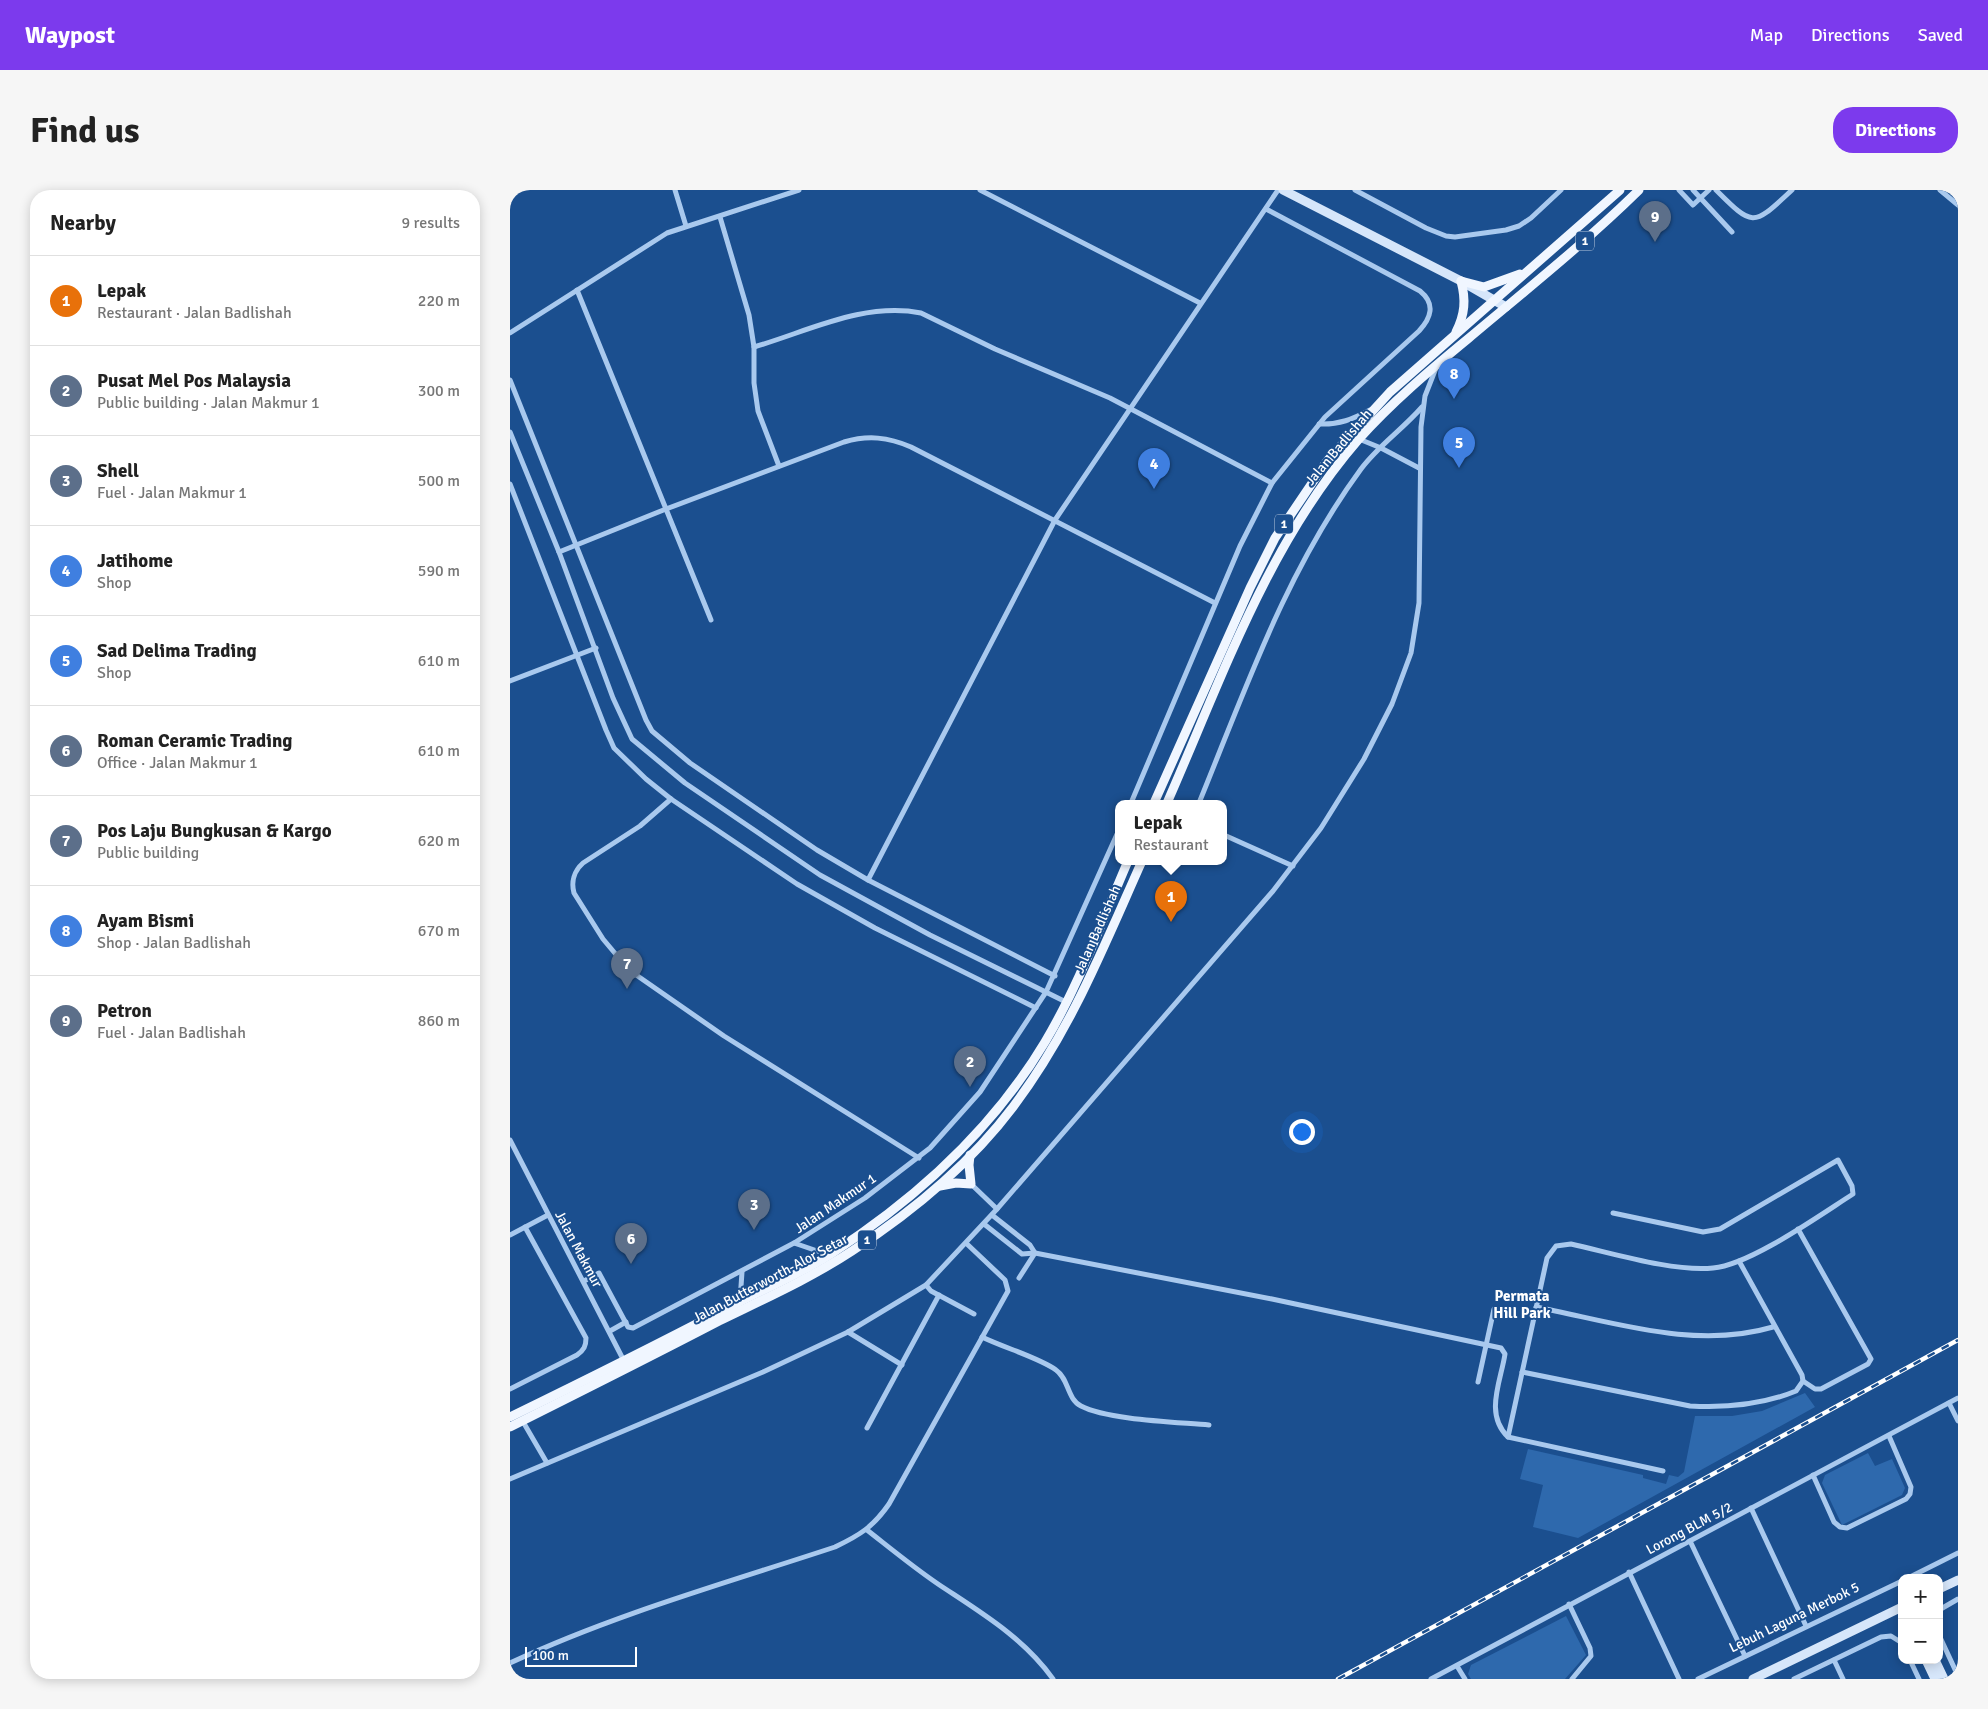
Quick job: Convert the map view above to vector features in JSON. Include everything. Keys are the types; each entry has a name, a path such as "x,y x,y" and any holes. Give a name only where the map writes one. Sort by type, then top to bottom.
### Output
{"main road":[{"name":"Jalan Badlishah","path":"1155,800 1246,597 1275,538 1327,461 1374,408 1454,335 1620,190"},
{"name":"Jalan Badlishah","path":"1168,800 1258,595 1283,545 1309,504 1359,439 1388,409 1437,364 1558,265 1639,190"},
{"path":"1454,335 1464,310 1461,282 1484,287 1533,267"},
{"name":"Jalan Badlishah","path":"1065,1002 1126,865"},
{"name":"Jalan Badlishah","path":"1076,1008 1140,865"},
{"name":"Jalan Butterworth-Alor Setar","path":"510,1427 740,1301 829,1255 906,1201 948,1163 990,1118 1045,1041 1065,1002"},
{"name":"Jalan Butterworth-Alor Setar","path":"510,1417 626,1365 823,1269 884,1228 937,1186 971,1154 1012,1108 1054,1047 1076,1008"},
{"path":"937,1186 956,1182 971,1184 968,1165 971,1154"}],"street":[{"path":"675,190 686,226"},
{"path":"510,333 667,232 720,217 799,190"},
{"path":"980,190 1200,303"},
{"path":"868,880 1055,520 1278,190"},
{"path":"1283,190 1506,307"},
{"path":"1355,190 1426,228 1446,236 1455,237 1506,230 1519,226 1561,190"},
{"path":"1679,190 1693,205 1709,190"},
{"path":"1693,190 1732,232"},
{"path":"1716,190 1742,216 1757,218 1764,216 1792,190"},
{"path":"1940,190 1958,205"},
{"path":"1132,800 1240,546 1272,483 1319,424 1355,388 1419,331 1428,321 1431,309 1427,298 1420,291 1266,209"},
{"path":"720,217 749,315 754,347 754,383 758,410 778,466"},
{"path":"577,290 711,620"},
{"path":"754,347 851,315 909,311 934,318 971,337 1084,385 1272,483"},
{"path":"510,1478 763,1372 848,1332 926,1285 967,1244 997,1210 1292,866 1321,828 1364,759 1392,704 1411,653 1419,603 1419,468 1423,407 1437,364"},
{"path":"510,380 575,545 646,720 652,730 690,763 747,804 818,850 868,880 1055,976"},
{"path":"1200,800 1293,577 1361,469 1423,407"},
{"path":"1319,424 1334,425 1351,420 1374,408"},
{"path":"510,432 596,648 613,698 632,739 685,783 846,891 1076,1008"},
{"path":"558,552 778,466 859,438 886,438 911,447 1215,603"},
{"path":"1359,439 1419,468"},
{"path":"510,484 606,730 614,748 634,768 671,799 818,898 1036,1008"},
{"path":"510,681 596,648"},
{"path":"671,799 640,826 583,863 576,871 572,887 574,893 603,939 629,970 724,1036 919,1158"},
{"path":"1227,836 1292,866"},
{"name":"Jalan Makmur 1","path":"626,1322 628,1327 633,1328 794,1244 865,1198 919,1158 959,1118 980,1092 1046,992 1055,976 1115,839"},
{"name":"Jalan Makmur","path":"510,1140 626,1365"},
{"path":"1508,1437 1547,1258 1556,1246 1571,1244 1692,1269 1715,1268 1739,1261 1798,1229 1853,1194 1852,1186 1838,1160 1720,1229 1702,1232 1613,1213"},
{"path":"971,1184 997,1210"},
{"path":"992,1215 1030,1245 1035,1253"},
{"path":"510,1235 548,1216"},
{"path":"984,1224 1022,1254 1035,1253 1501,1348 1505,1354 1495,1410 1498,1423 1508,1437 1663,1471"},
{"path":"510,1390 577,1355 583,1351 586,1345 586,1338 525,1227"},
{"path":"1739,1261 1803,1381 1815,1389 1821,1389 1868,1364 1871,1359 1798,1229"},
{"path":"794,1244 829,1255"},
{"path":"510,1663 572,1636 694,1590 835,1547 867,1530 877,1521 889,1504 1008,1288 1005,1280 994,1268 967,1244"},
{"path":"1019,1278 1035,1253"},
{"path":"740,1301 742,1272"},
{"path":"584,1281 599,1273 626,1322 610,1331"},
{"path":"926,1285 939,1295 974,1314"},
{"path":"867,1428 939,1295"},
{"path":"1536,1307 1687,1336 1724,1337 1750,1334 1773,1327"},
{"path":"1478,1382 1494,1309"},
{"path":"848,1332 902,1365"},
{"path":"982,1337 1057,1370 1068,1385 1073,1400 1079,1406 1109,1414 1209,1426"},
{"path":"1522,1372 1656,1400 1713,1407 1752,1403 1779,1397 1796,1391 1803,1381"},
{"name":"Lorong BLM 5/2","path":"1431,1679 1958,1398"},
{"path":"1949,1403 1958,1421"},
{"path":"522,1420 547,1464"},
{"path":"1813,1476 1834,1522 1840,1527 1847,1528 1906,1500 1910,1494 1911,1487 1889,1436"},
{"path":"1751,1508 1806,1626"},
{"path":"867,1530 916,1568 1008,1630 1053,1679"},
{"path":"1690,1541 1745,1656"},
{"path":"1916,1574 1958,1553"},
{"path":"1629,1572 1679,1679"},
{"path":"1943,1587 1958,1580"},
{"name":"Lebuh Laguna Merbok 5","path":"1698,1679 1898,1583"},
{"path":"1943,1608 1958,1600"},
{"path":"1569,1604 1590,1648 1590,1656 1572,1679"},
{"path":"1753,1679 1898,1609"},
{"path":"1794,1679 1881,1636 1891,1636 1898,1640"},
{"path":"1943,1643 1958,1676"},
{"path":"1834,1660 1843,1679"},
{"path":"1912,1664 1919,1679"},
{"path":"1928,1664 1935,1679"},
{"path":"1937,1664 1944,1679"},
{"path":"1458,1666 1465,1679"}],"shaded area":[{"path":"1805,1393 1815,1407 1578,1538 1533,1527 1543,1485 1520,1479 1528,1449 1643,1475 1643,1478 1666,1484 1669,1475 1678,1477 1684,1472 1695,1416 1732,1416 1762,1411"},
{"path":"1868,1453 1875,1466 1892,1459 1905,1488 1902,1495 1842,1525 1822,1483 1825,1475"},
{"path":"1566,1616 1586,1655 1565,1679 1471,1679 1468,1674 1471,1665"}],"railway":[{"path":"1338,1679 1958,1340"}],"place":[{"name":"Petron","path":"1655,242"},
{"name":"Ayam Bismi","path":"1454,399"},
{"name":"Sad Delima Trading","path":"1459,468"},
{"name":"Jatihome","path":"1154,489"},
{"name":"Lepak","path":"1171,922"},
{"name":"Pos Laju Bungkusan & Kargo","path":"627,989"},
{"name":"Pusat Mel Pos Malaysia","path":"970,1087"},
{"name":"Shell","path":"754,1230"},
{"name":"Roman Ceramic Trading","path":"631,1264"}],"district":[{"name":"Permata Hill Park","path":"1522,1304"}]}
